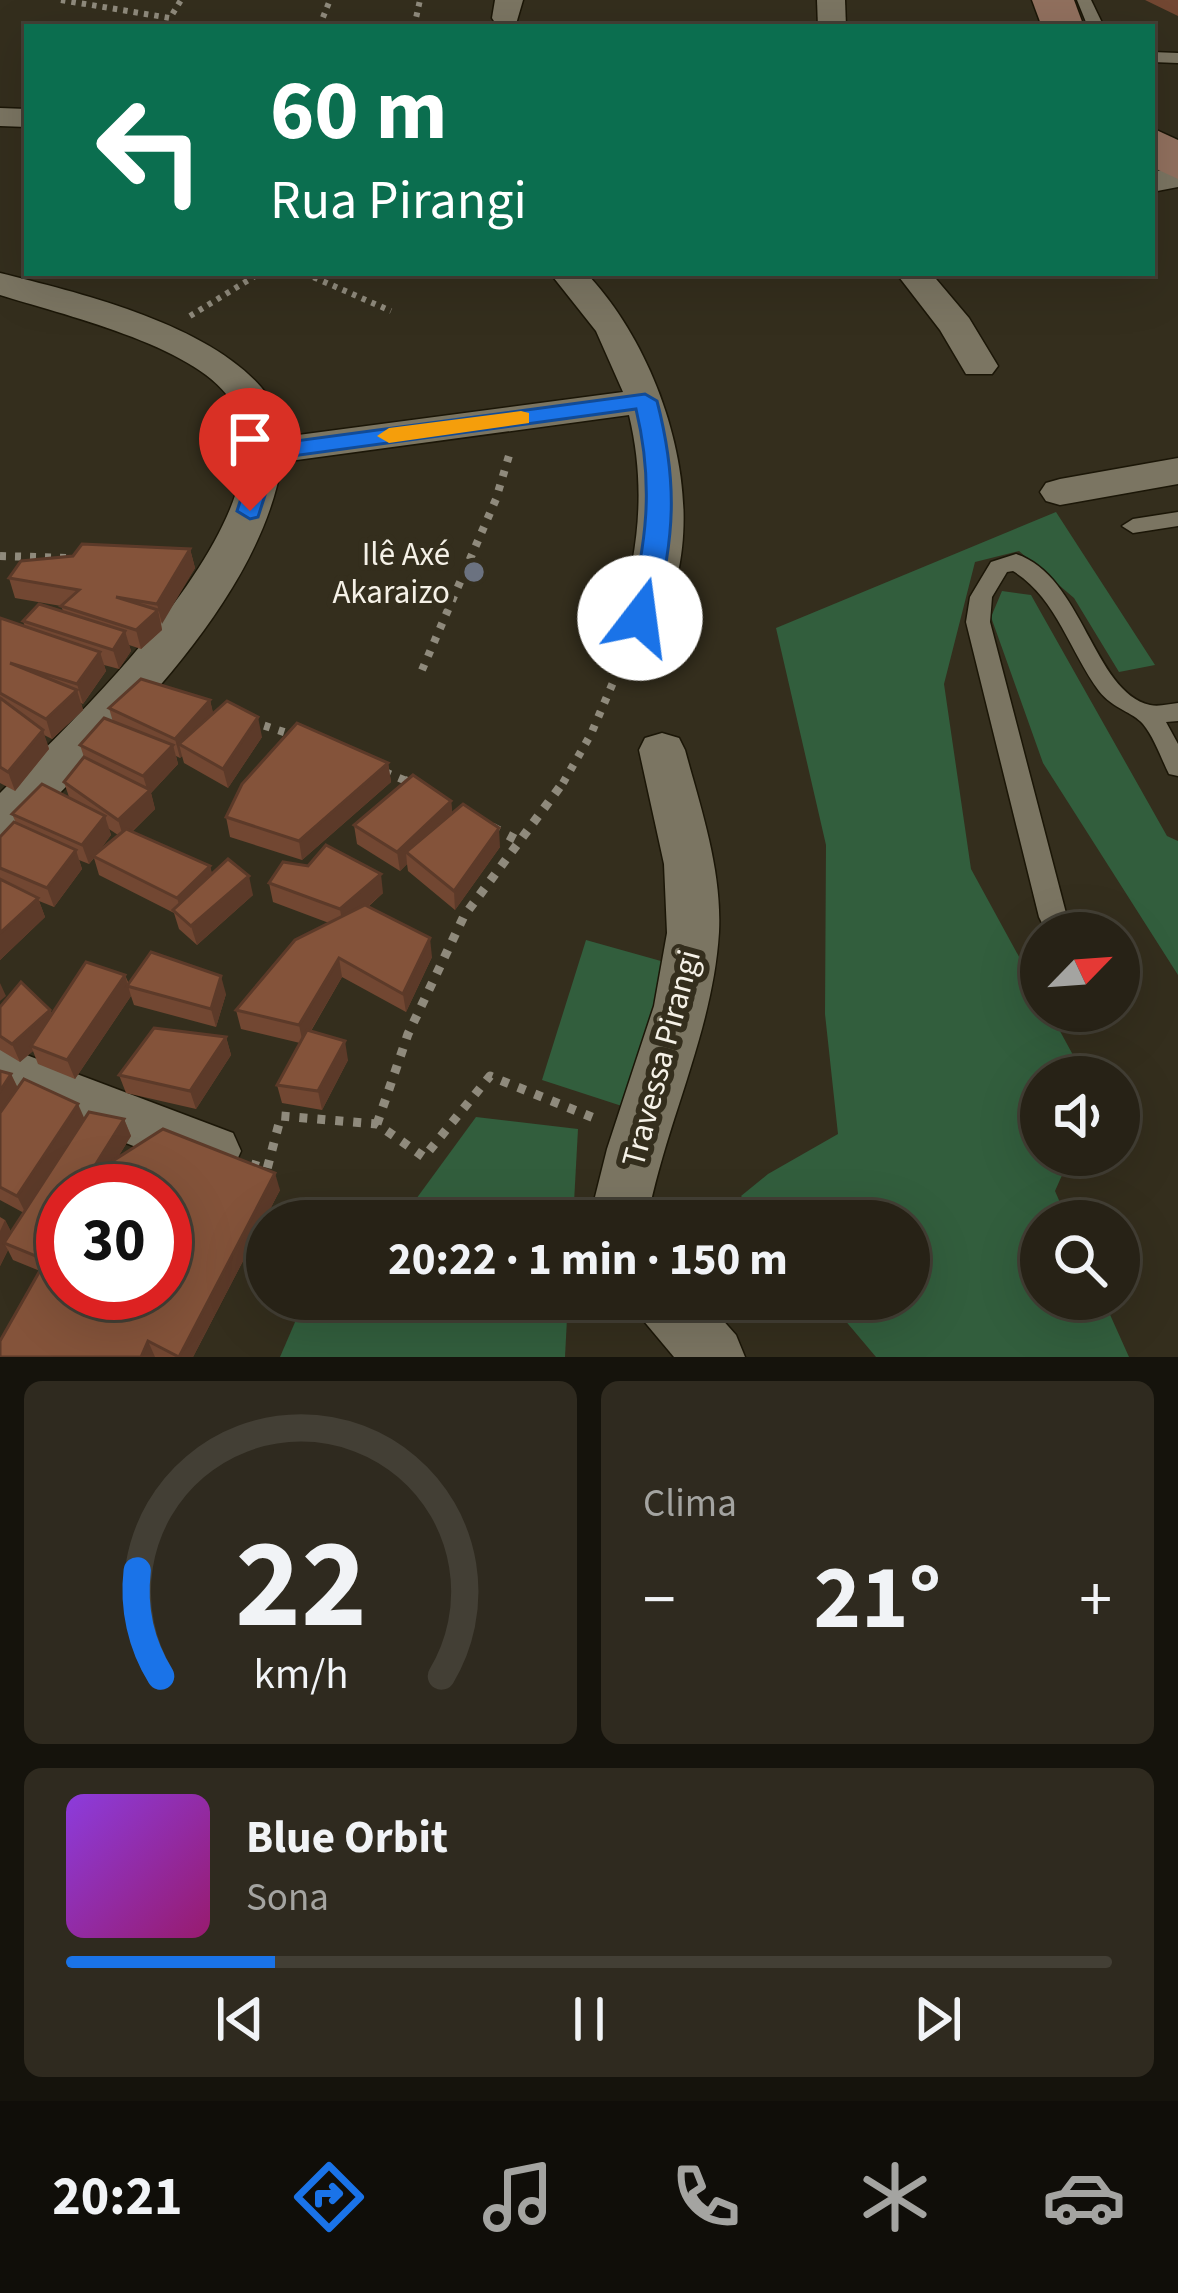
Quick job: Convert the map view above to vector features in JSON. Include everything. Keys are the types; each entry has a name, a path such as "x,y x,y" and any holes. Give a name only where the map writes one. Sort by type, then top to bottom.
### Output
{"main road":[{"path":"1155,145 1178,165"}],"street":[{"path":"569,276 612,328 645,401 657,448 658,551 640,618"},
{"path":"915,276 956,326 979,366"},
{"path":"0,284 157,337 208,361 239,386 262,420 266,452 250,511 228,562 188,622 0,824"},
{"path":"266,452 645,401"},
{"path":"1060,491 1178,471"},
{"name":"Travessa Pirangi","path":"623,1200 682,1000 693,933 691,871 662,750"},
{"path":"0,1069 215,1152"},
{"path":"682,1320 714,1357"}],"lane":[{"path":"1133,526 1178,519"},
{"path":"1052,912 978,622 980,597 999,567 1016,562 1036,574 1114,691 1150,715 1178,767"},
{"path":"1150,715 1178,712"}],"path":[{"path":"61,0 170,18 181,0"},
{"path":"157,337 255,276"},
{"path":"311,276 391,310"},
{"path":"422,670 508,463 511,419"},
{"path":"0,556 91,558"},
{"path":"377,1124 409,1034 464,916 562,785 591,734 640,618"},
{"path":"240,718 304,739"},
{"path":"364,763 423,790"},
{"path":"479,820 517,840"},
{"path":"215,1152 267,1169 281,1116 377,1124 424,1157 490,1076 641,1138"}],"green space":[{"path":"1056,512 1155,665 1119,672 1074,598 1019,551 975,562 944,684 971,869 1020,959 1020,1032 1060,1032 1074,1056 1020,1056 1020,1176 1062,1176 1055,1191 1059,1200 1020,1200 1020,1320 1112,1320 1129,1357 876,1357 845,1320 930,1320 930,1200 744,1200 741,1196 768,1174 838,1134 825,1014 826,845 776,628"},
{"path":"1002,591 1031,595 1167,836 1178,841 1178,975 1043,763 991,617"},
{"path":"586,940 668,963 628,1108 542,1080"},
{"path":"476,1117 578,1129 574,1200 415,1200"},
{"path":"296,1320 567,1320 565,1357 280,1357"}],"building":[{"path":"82,544 190,549 157,604 116,597 158,610 136,630 61,606 79,590 9,578 21,561 73,556"},
{"path":"39,604 125,631 113,650 23,621"},
{"path":"0,618 100,652 77,684 10,663 77,690 46,719 0,693"},
{"path":"141,679 210,700 175,739 109,708"},
{"path":"0,698 43,730 8,772 0,767"},
{"path":"227,701 258,717 223,769 179,744"},
{"path":"104,718 173,745 143,776 80,745"},
{"path":"297,723 388,763 299,841 226,817 242,784"},
{"path":"84,757 150,790 118,820 64,782"},
{"path":"413,775 451,801 397,852 354,825"},
{"path":"42,784 105,816 82,845 12,814"},
{"path":"463,804 499,828 454,891 406,852"},
{"path":"14,822 76,850 47,888 0,868 0,837"},
{"path":"126,829 210,866 177,898 93,856"},
{"path":"326,845 381,874 340,909 269,883 283,862 308,866"},
{"path":"228,859 249,876 191,926 173,910"},
{"path":"0,879 38,898 0,933"},
{"path":"365,905 430,938 403,994 339,958 299,1025 236,1010 295,940"},
{"path":"151,952 221,976 211,1009 127,986"},
{"path":"86,962 125,975 67,1060 31,1046"},
{"path":"21,982 50,1010 12,1044 0,1036 0,1007"},
{"path":"154,1028 226,1037 190,1091 119,1075"},
{"path":"307,1030 345,1041 318,1091 277,1085"},
{"path":"0,1071 11,1074 0,1091"},
{"path":"24,1079 78,1104 17,1196 0,1187 0,1113"},
{"path":"89,1112 124,1119 96,1164 55,1164"},
{"path":"163,1129 275,1173 261,1200 246,1200 246,1229 179,1357 148,1341 141,1357 0,1357 0,1341 36,1278 36,1320 192,1320 192,1164 108,1164"},
{"path":"36,1194 36,1256 4,1243"}],"slow traffic":[{"path":"389,436 521,418"}],"place":[{"name":"Ilê Axé Akaraizo","path":"474,572"}],"route":[{"path":"250,511 266,452 645,401 657,448 660,495 658,551 640,618"}]}
